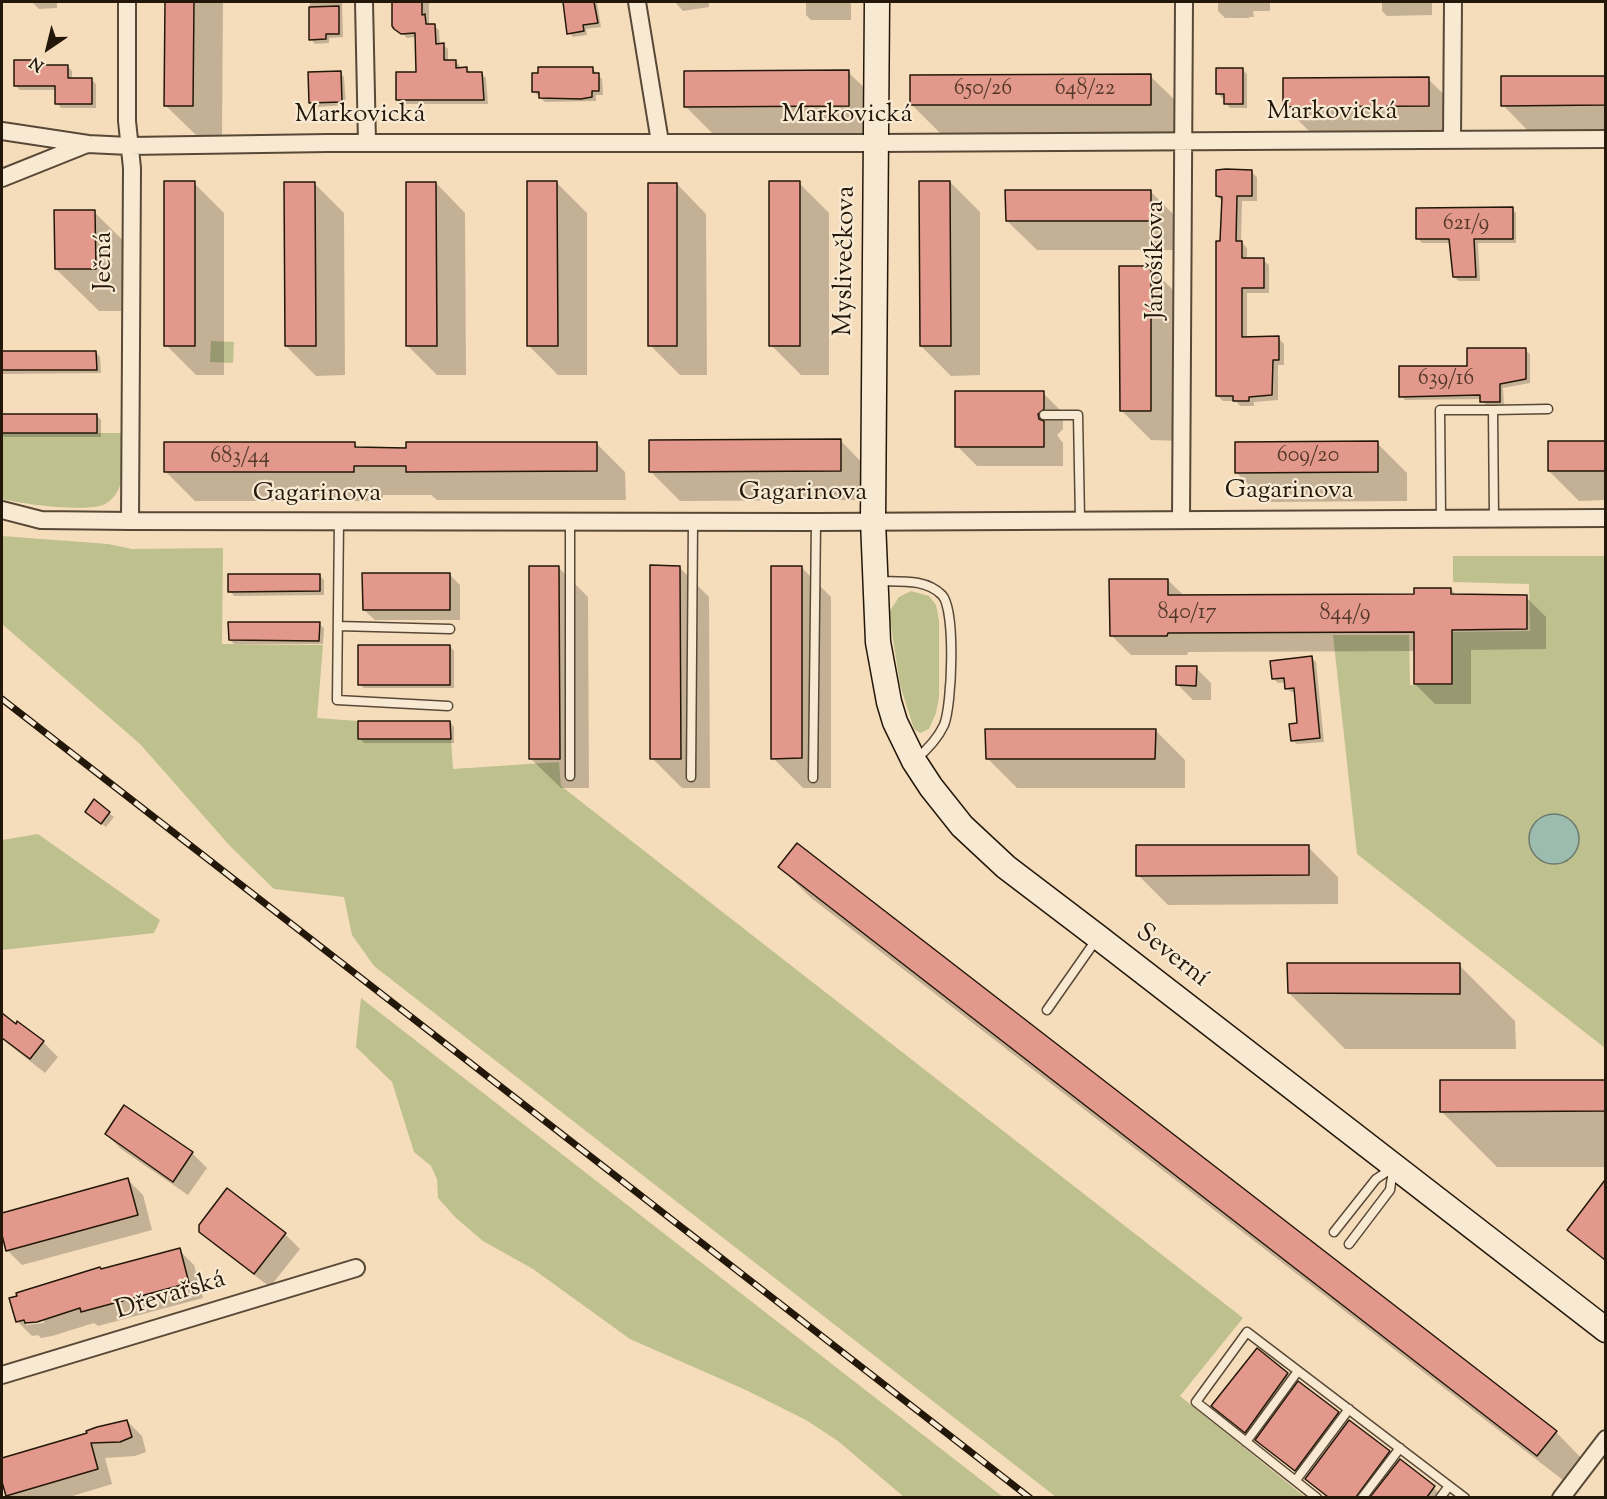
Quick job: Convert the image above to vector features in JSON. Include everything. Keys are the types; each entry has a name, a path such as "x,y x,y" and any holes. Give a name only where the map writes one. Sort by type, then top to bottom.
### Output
{"street":[{"name":"Ječná","path":"127,2 127,121 132,168 130,521"},
{"path":"363,2 367,143"},
{"path":"638,2 660,142"},
{"name":"Myslivečkova","path":"873,521 877,2"},
{"name":"Jánošíkova","path":"1181,519 1184,2"},
{"path":"1452,139 1453,2"},
{"name":"Markovická","path":"2,131 88,144 129,146 367,143 1605,139"},
{"name":"Markovická","path":"2,178 88,144"},
{"name":"Gagarinova","path":"2,510 41,520 130,521 816,522 1605,518"},
{"name":"Severní","path":"873,521 878,642 895,722 914,760 944,804 981,845 1006,867 1605,1330"},
{"name":"Dřevařská","path":"2,1375 356,1268"},
{"path":"1561,1497 1605,1439"}],"lane":[{"path":"1441,518 1440,410 1548,409"},
{"path":"1493,410 1494,518"},
{"path":"1044,415 1078,415 1080,519"},
{"path":"339,521 337,700 448,706"},
{"path":"570,521 570,776"},
{"path":"692,777 693,521"},
{"path":"813,778 816,522"},
{"path":"875,581 924,583 943,596 950,616 950,692 947,717 937,738 914,760"},
{"path":"338,626 450,629"},
{"path":"1047,1010 1098,937"},
{"path":"1334,1232 1376,1179 1394,1167"},
{"path":"1349,1244 1390,1190 1394,1167"},
{"path":"1317,1497 1196,1402 1247,1332 1465,1497"},
{"path":"1246,1442 1298,1371"},
{"path":"1296,1480 1349,1409"},
{"path":"1362,1497 1400,1448"},
{"path":"1440,1497 1449,1486"}],"green space":[{"path":"211,341 234,342 233,363 210,362"},
{"path":"2,433 121,433 119,489 113,498 97,507 70,508 2,499"},
{"path":"2,536 108,544 132,549 223,548 222,644 323,645 317,718 358,721 359,739 451,739 453,769 559,762 561,786 1243,1318 1180,1396 1305,1497 1056,1497 374,966 352,935 344,897 274,889 230,846 140,744 2,624"},
{"path":"1453,556 1605,556 1605,1048 1357,854 1333,635 1409,635 1410,685 1453,685 1451,632 1530,631 1529,584 1453,582"},
{"path":"911,591 929,596 936,605 939,621 939,697 936,713 929,729 920,733 914,729 900,685 889,612 899,597"},
{"path":"38,834 160,920 154,933 2,950 2,840"},
{"path":"361,998 1003,1497 904,1497 838,1441 806,1420 748,1391 630,1339 533,1269 483,1241 456,1218 438,1198 437,1179 431,1166 414,1152 392,1082 356,1047"}],"shaded area":[{"path":"1554,814 1563,816 1574,825 1579,839 1577,848 1568,859 1554,864 1545,862 1534,853 1529,839 1531,830 1540,819"}],"building":[{"path":"165,2 194,2 193,106 164,106"},
{"path":"392,2 422,2 422,15 425,14 426,24 435,24 436,44 444,43 444,60 456,60 456,68 467,67 467,72 482,72 484,100 396,100 396,72 416,72 415,33 401,34 394,29"},
{"path":"563,2 594,2 598,23 583,25 584,31 567,34"},
{"path":"339,6 339,34 326,34 326,39 309,40 309,7"},
{"path":"14,60 34,60 34,65 68,65 68,78 92,78 92,104 55,104 55,86 14,86"},
{"path":"538,67 593,67 593,73 599,73 599,91 592,91 592,97 581,99 539,98 539,92 532,92 532,73 538,73"},
{"path":"1216,68 1243,68 1243,104 1224,104 1224,94 1216,94"},
{"path":"849,70 849,106 684,107 684,71"},
{"path":"341,71 342,102 309,103 308,72"},
{"path":"1151,74 1151,105 910,105 910,75"},
{"path":"1501,76 1605,76 1605,105 1501,106"},
{"path":"1429,77 1429,106 1283,107 1283,78"},
{"path":"1216,170 1252,170 1252,196 1237,196 1236,241 1242,241 1242,258 1264,258 1264,288 1242,288 1242,337 1279,336 1279,360 1273,360 1272,395 1249,397 1249,401 1233,401 1233,396 1216,396 1216,241 1220,241 1222,197 1216,196"},
{"path":"164,181 195,181 195,346 164,346"},
{"path":"527,181 557,181 558,346 527,346"},
{"path":"769,181 800,181 800,346 769,346"},
{"path":"919,181 950,181 951,346 920,346"},
{"path":"284,182 315,182 316,346 285,346"},
{"path":"406,182 436,182 437,346 406,346"},
{"path":"648,183 677,183 677,346 648,346"},
{"path":"1005,190 1151,190 1151,221 1006,221"},
{"path":"1513,207 1513,239 1474,239 1476,277 1453,277 1449,239 1416,239 1416,208"},
{"path":"54,210 95,210 96,269 55,269"},
{"path":"1119,266 1151,266 1151,411 1120,411"},
{"path":"1467,348 1526,348 1526,379 1500,384 1500,402 1480,402 1480,395 1399,397 1399,366 1467,366"},
{"path":"2,351 96,351 97,370 2,370"},
{"path":"955,391 1044,391 1044,409 1038,414 1039,419 1044,421 1044,447 955,447"},
{"path":"2,414 97,414 97,433 2,433"},
{"path":"841,439 841,471 649,472 649,440"},
{"path":"1378,441 1378,472 1235,473 1235,442"},
{"path":"1548,441 1605,441 1605,471 1548,471"},
{"path":"164,442 355,442 355,447 406,448 406,442 597,442 597,471 406,472 406,466 354,466 354,472 164,472"},
{"path":"650,565 680,566 681,759 650,759"},
{"path":"529,566 559,566 560,759 529,759"},
{"path":"771,566 802,566 802,758 771,759"},
{"path":"362,573 450,573 450,610 363,610"},
{"path":"228,574 320,574 320,591 228,592"},
{"path":"1109,579 1168,579 1168,595 1414,594 1414,588 1451,588 1451,594 1527,595 1527,629 1452,630 1452,684 1414,684 1414,632 1168,633 1167,636 1110,636"},
{"path":"228,622 320,622 319,641 229,640"},
{"path":"358,645 450,645 450,685 358,685"},
{"path":"1312,656 1320,738 1291,741 1289,724 1297,723 1294,688 1285,689 1284,678 1272,679 1270,661"},
{"path":"1176,666 1197,666 1196,686 1176,685"},
{"path":"358,721 450,721 451,739 358,739"},
{"path":"985,729 1156,729 1155,759 986,759"},
{"path":"94,799 110,812 101,824 85,812"},
{"path":"797,843 1557,1431 1537,1456 778,867"},
{"path":"1136,845 1309,845 1309,875 1136,876"},
{"path":"1287,963 1460,963 1460,994 1288,993"},
{"path":"2,1013 44,1041 30,1059 2,1038"},
{"path":"1440,1080 1605,1080 1605,1111 1440,1112"},
{"path":"124,1105 193,1152 173,1182 105,1134"},
{"path":"128,1178 138,1215 6,1251 2,1235 2,1213"},
{"path":"1605,1180 1605,1260 1567,1230"},
{"path":"227,1188 286,1233 254,1274 199,1232 199,1225"},
{"path":"180,1248 189,1283 81,1312 80,1308 37,1322 25,1323 24,1320 16,1322 9,1298 17,1296 16,1293 100,1267 101,1269"},
{"path":"1257,1348 1288,1373 1245,1433 1211,1406"},
{"path":"1298,1381 1339,1412 1295,1471 1255,1440"},
{"path":"127,1420 132,1437 120,1442 91,1443 98,1469 6,1496 2,1482 2,1458 87,1433 86,1431 97,1427"},
{"path":"1349,1420 1390,1451 1356,1497 1328,1497 1305,1479"},
{"path":"1400,1459 1435,1486 1427,1497 1370,1497"}],"railway":[{"path":"2,699 1030,1498"}]}
